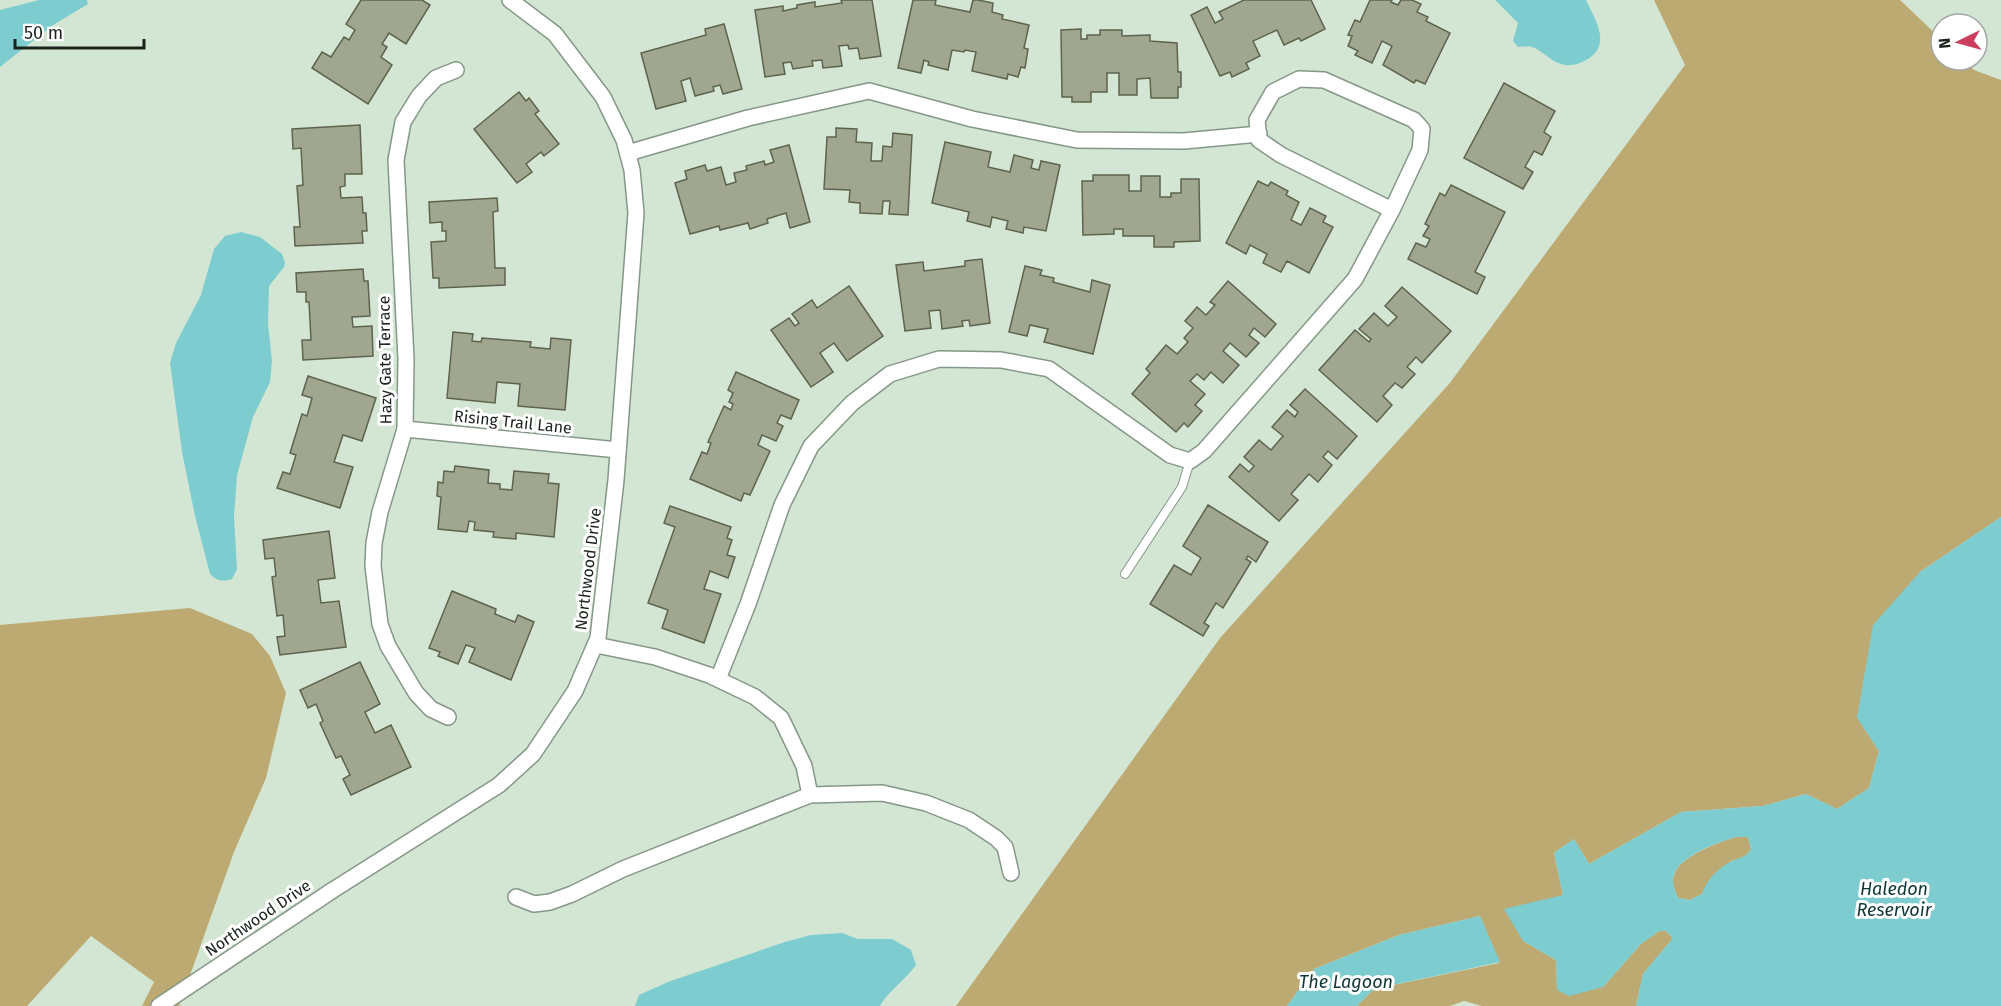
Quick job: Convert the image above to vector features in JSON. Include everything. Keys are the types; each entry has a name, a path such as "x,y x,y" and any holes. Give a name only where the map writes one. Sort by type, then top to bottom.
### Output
{"street":[{"name":"Northwood Drive","path":"159,1006 333,890 499,785 533,754 575,691 596,645 600,627 618,450 636,213 632,170 624,140 603,97 555,34 510,0"},
{"name":"Hazy Gate Terrace","path":"448,717 431,709 416,693 402,672 384,635 374,588 374,543 380,512 405,429 406,359 396,160 404,122 419,96 435,78 456,70"},
{"path":"718,680 748,604 782,505 811,446 852,403 890,374 939,359 1001,360 1049,369 1170,455 1190,461 1204,451 1355,279 1392,210 1420,150 1422,129 1414,120 1324,80 1299,79 1274,93 1257,120 1260,140 1281,155 1392,210"},
{"path":"628,153 748,118 869,92 972,119 1077,140 1184,141 1259,134"},
{"name":"Rising Trail Lane","path":"405,429 618,450"},
{"path":"596,645 655,657 718,680 755,697 781,718 804,766 810,795"},
{"path":"516,897 534,904 550,902 623,869 810,795 882,793 926,803 969,820 996,837 1005,847 1011,873"}],"lane":[{"path":"1125,574 1182,487 1190,461"}],"shaded area":[{"path":"1654,0 1900,0 1929,28 1929,72 1979,72 2001,80 2001,517 1920,572 1857,717 1879,751 1869,788 1837,809 1806,794 1763,806 1681,812 1589,864 1574,839 1554,853 1563,895 1523,941 1556,960 1557,989 1603,987 1641,944 1659,931 1666,931 1673,938 1643,974 1636,1006 1482,1006 1464,1001 1450,1006 1357,1006 1374,989 1499,963 1480,916 1399,935 1314,969 1287,1006 956,1006 1220,638 1449,384 1685,65"},
{"path":"190,608 252,634 270,656 286,693 266,778 234,852 179,1006 142,1006 154,982 91,936 27,1006 0,1006 0,625"},
{"path":"1736,837 1748,837 1751,850 1743,859 1731,861 1702,894 1690,900 1678,898 1673,881 1678,868 1701,851"}],"water":[{"path":"39,0 87,0 88,4 53,25 0,67 0,10"},
{"path":"1495,0 1586,0 1597,23 1599,46 1588,59 1578,64 1568,65 1557,63 1532,47 1518,47 1513,41 1518,23"},
{"path":"241,232 260,237 282,254 285,263 269,286 268,324 272,361 270,382 253,417 237,475 234,516 237,569 232,579 223,581 210,574 195,516 182,452 170,363 176,343 201,295 214,249 225,236"},
{"name":"Haledon Reservoir","path":"2001,517 2001,1006 1636,1006 1643,974 1673,938 1666,931 1659,931 1641,944 1603,987 1569,996 1557,990 1556,960 1523,941 1504,909 1563,895 1554,853 1574,839 1589,864 1681,812 1763,806 1806,794 1837,809 1869,788 1879,751 1857,718 1873,625 1920,572","holes":["1736,837 1748,837 1751,850 1716,872 1702,894 1690,900 1678,898 1673,877 1678,867 1701,850"]},
{"name":"The Lagoon","path":"1480,916 1500,962 1374,989 1357,1006 1287,1006 1314,969 1399,935"},
{"path":"842,933 858,939 892,939 911,950 916,965 880,1006 635,1006 639,995 668,982 785,942 811,935"}],"building":[{"path":"361,0 422,0 430,5 406,44 389,33 382,44 387,47 381,57 392,65 368,104 312,68 322,52 331,57 344,37 349,40 355,30 346,24"},
{"path":"841,0 872,0 881,56 860,59 858,48 849,49 848,45 839,46 842,66 823,68 822,60 812,61 813,66 793,69 791,62 783,63 785,74 765,77 755,10 783,6 783,11 797,8 797,5 815,2 815,7 842,3"},
{"path":"913,0 936,0 935,5 970,12 973,0 993,3 992,12 1003,15 1002,19 1029,25 1024,48 1028,49 1025,68 1021,67 1018,77 1008,74 1007,79 972,71 976,52 952,50 948,70 928,65 929,62 924,60 921,73 898,68"},
{"path":"1244,0 1311,0 1325,29 1301,41 1299,38 1284,45 1277,30 1253,41 1260,56 1246,63 1249,69 1232,77 1230,72 1220,76 1191,15 1207,7 1215,23 1223,19 1219,12"},
{"path":"1370,0 1392,0 1391,2 1398,5 1401,0 1412,0 1421,4 1417,12 1428,17 1426,21 1450,33 1425,84 1416,80 1414,83 1383,65 1392,46 1382,41 1372,63 1355,55 1358,51 1348,46 1352,36 1348,35 1355,20 1360,22"},
{"path":"724,24 742,89 723,94 720,85 713,87 714,91 695,96 690,78 681,81 686,101 656,109 641,53 706,35 705,29"},
{"path":"1081,29 1081,39 1087,39 1087,35 1100,35 1100,30 1122,30 1122,36 1150,35 1150,41 1177,43 1178,72 1181,72 1178,98 1151,98 1150,78 1137,79 1137,95 1119,95 1119,73 1107,73 1107,92 1091,92 1091,102 1072,102 1072,97 1062,97 1061,30"},
{"path":"1504,83 1555,111 1544,132 1551,137 1542,155 1534,151 1525,167 1533,172 1523,189 1464,158"},
{"path":"519,92 526,101 529,98 539,111 535,114 559,144 544,156 541,152 526,164 532,172 517,183 474,129"},
{"path":"360,125 362,174 345,174 345,186 340,187 341,198 362,197 367,231 362,231 363,243 295,246 294,227 300,227 297,186 303,185 301,148 293,149 292,129"},
{"path":"836,128 857,129 856,142 872,143 871,161 882,161 883,146 892,147 893,133 912,135 908,215 889,214 890,201 883,201 882,214 860,213 860,203 849,202 850,190 824,189 827,137 836,137"},
{"path":"945,142 991,152 988,167 1010,172 1014,155 1033,160 1031,168 1039,170 1041,161 1060,165 1046,231 1024,227 1023,233 1006,229 1008,221 992,217 990,227 967,221 969,212 932,203"},
{"path":"789,145 810,222 790,228 786,213 767,219 768,223 750,229 748,223 720,230 719,226 690,234 675,183 687,179 685,171 705,165 707,171 721,167 726,185 736,182 734,173 747,170 746,166 764,161 765,165 774,162 770,150"},
{"path":"1093,175 1129,175 1129,191 1141,191 1141,176 1160,176 1160,197 1171,197 1171,193 1181,193 1181,179 1199,179 1200,241 1174,242 1174,247 1154,247 1154,236 1123,236 1123,229 1114,229 1114,234 1083,235 1082,181 1093,181"},
{"path":"1258,181 1268,186 1271,182 1288,191 1286,195 1299,202 1291,220 1301,225 1310,208 1326,216 1323,222 1333,227 1309,273 1287,261 1281,272 1263,263 1267,254 1250,245 1246,254 1226,243"},
{"path":"1451,185 1505,212 1475,272 1485,277 1477,294 1408,259 1416,243 1426,247 1430,239 1423,236 1429,226 1425,224 1440,193 1445,196"},
{"path":"497,198 498,211 493,212 495,268 505,268 505,285 439,288 439,278 433,278 431,242 446,241 446,231 442,231 442,222 430,223 429,202"},
{"path":"982,259 990,323 970,326 969,320 962,321 963,326 942,329 940,310 929,311 931,328 905,331 896,265 923,262 924,271 965,266 965,261"},
{"path":"1025,266 1042,270 1040,275 1054,278 1053,282 1090,292 1092,280 1110,285 1093,354 1044,342 1048,329 1030,325 1027,336 1009,332"},
{"path":"363,269 364,281 368,281 370,316 352,317 353,327 372,326 373,356 303,360 302,340 311,340 309,302 306,302 306,292 297,292 296,273"},
{"path":"1228,281 1276,324 1265,337 1254,328 1249,335 1259,343 1246,357 1230,343 1223,351 1239,365 1223,383 1211,372 1204,380 1197,374 1190,381 1205,394 1195,405 1202,411 1188,427 1184,423 1176,432 1132,394 1150,373 1146,369 1166,345 1177,354 1188,342 1184,338 1193,328 1185,321 1197,307 1206,315 1215,305 1210,302"},
{"path":"849,286 883,336 847,361 834,343 820,353 833,372 811,387 771,330 789,318 795,326 799,323 792,314 812,300 817,308"},
{"path":"1402,287 1451,331 1422,363 1416,357 1407,367 1415,374 1402,388 1395,383 1383,396 1392,405 1377,422 1319,370 1355,330 1369,342 1371,339 1359,329 1374,313 1388,326 1397,317 1385,306"},
{"path":"453,332 473,334 472,341 481,342 482,338 531,342 530,347 550,349 551,338 571,340 565,410 518,406 520,384 497,382 495,403 447,398"},
{"path":"736,372 799,400 791,419 781,415 777,423 783,426 776,441 762,435 758,445 770,451 750,495 744,493 741,501 690,479 702,452 707,454 711,443 708,442 724,406 731,410 733,404 729,402 733,393 728,390"},
{"path":"308,376 376,398 362,441 343,435 334,462 353,467 340,508 277,488 283,472 290,474 296,455 290,453 302,414 307,416 312,398 302,395"},
{"path":"1305,389 1357,436 1337,459 1328,451 1323,457 1332,465 1318,482 1309,474 1291,494 1298,500 1279,521 1229,477 1240,464 1249,472 1254,466 1244,457 1259,440 1271,450 1283,436 1272,427 1287,410 1295,417 1298,412 1290,405"},
{"path":"455,466 489,470 488,483 500,484 500,489 512,490 514,471 549,474 548,483 559,484 554,537 516,533 516,539 493,537 494,532 474,530 475,522 469,521 467,532 438,529 441,497 437,496 438,482 443,483 444,471 454,472"},
{"path":"1208,505 1268,542 1256,562 1248,556 1246,559 1251,562 1223,608 1216,603 1204,623 1209,626 1203,636 1150,604 1174,565 1191,575 1201,558 1183,546"},
{"path":"670,506 731,527 727,538 732,540 727,555 735,557 728,578 710,571 704,589 721,594 704,643 662,628 668,610 648,603 675,527 664,523"},
{"path":"329,531 335,578 318,580 321,603 339,601 346,647 280,655 277,637 285,636 283,615 277,616 272,577 276,576 274,558 265,559 263,540"},
{"path":"452,591 496,609 495,614 515,622 518,615 534,622 511,680 469,662 475,648 466,645 458,664 438,656 440,652 429,648"},
{"path":"360,662 380,704 365,712 375,733 391,725 411,767 351,795 343,779 350,775 341,756 336,758 320,723 323,721 316,704 308,708 300,690"}]}
